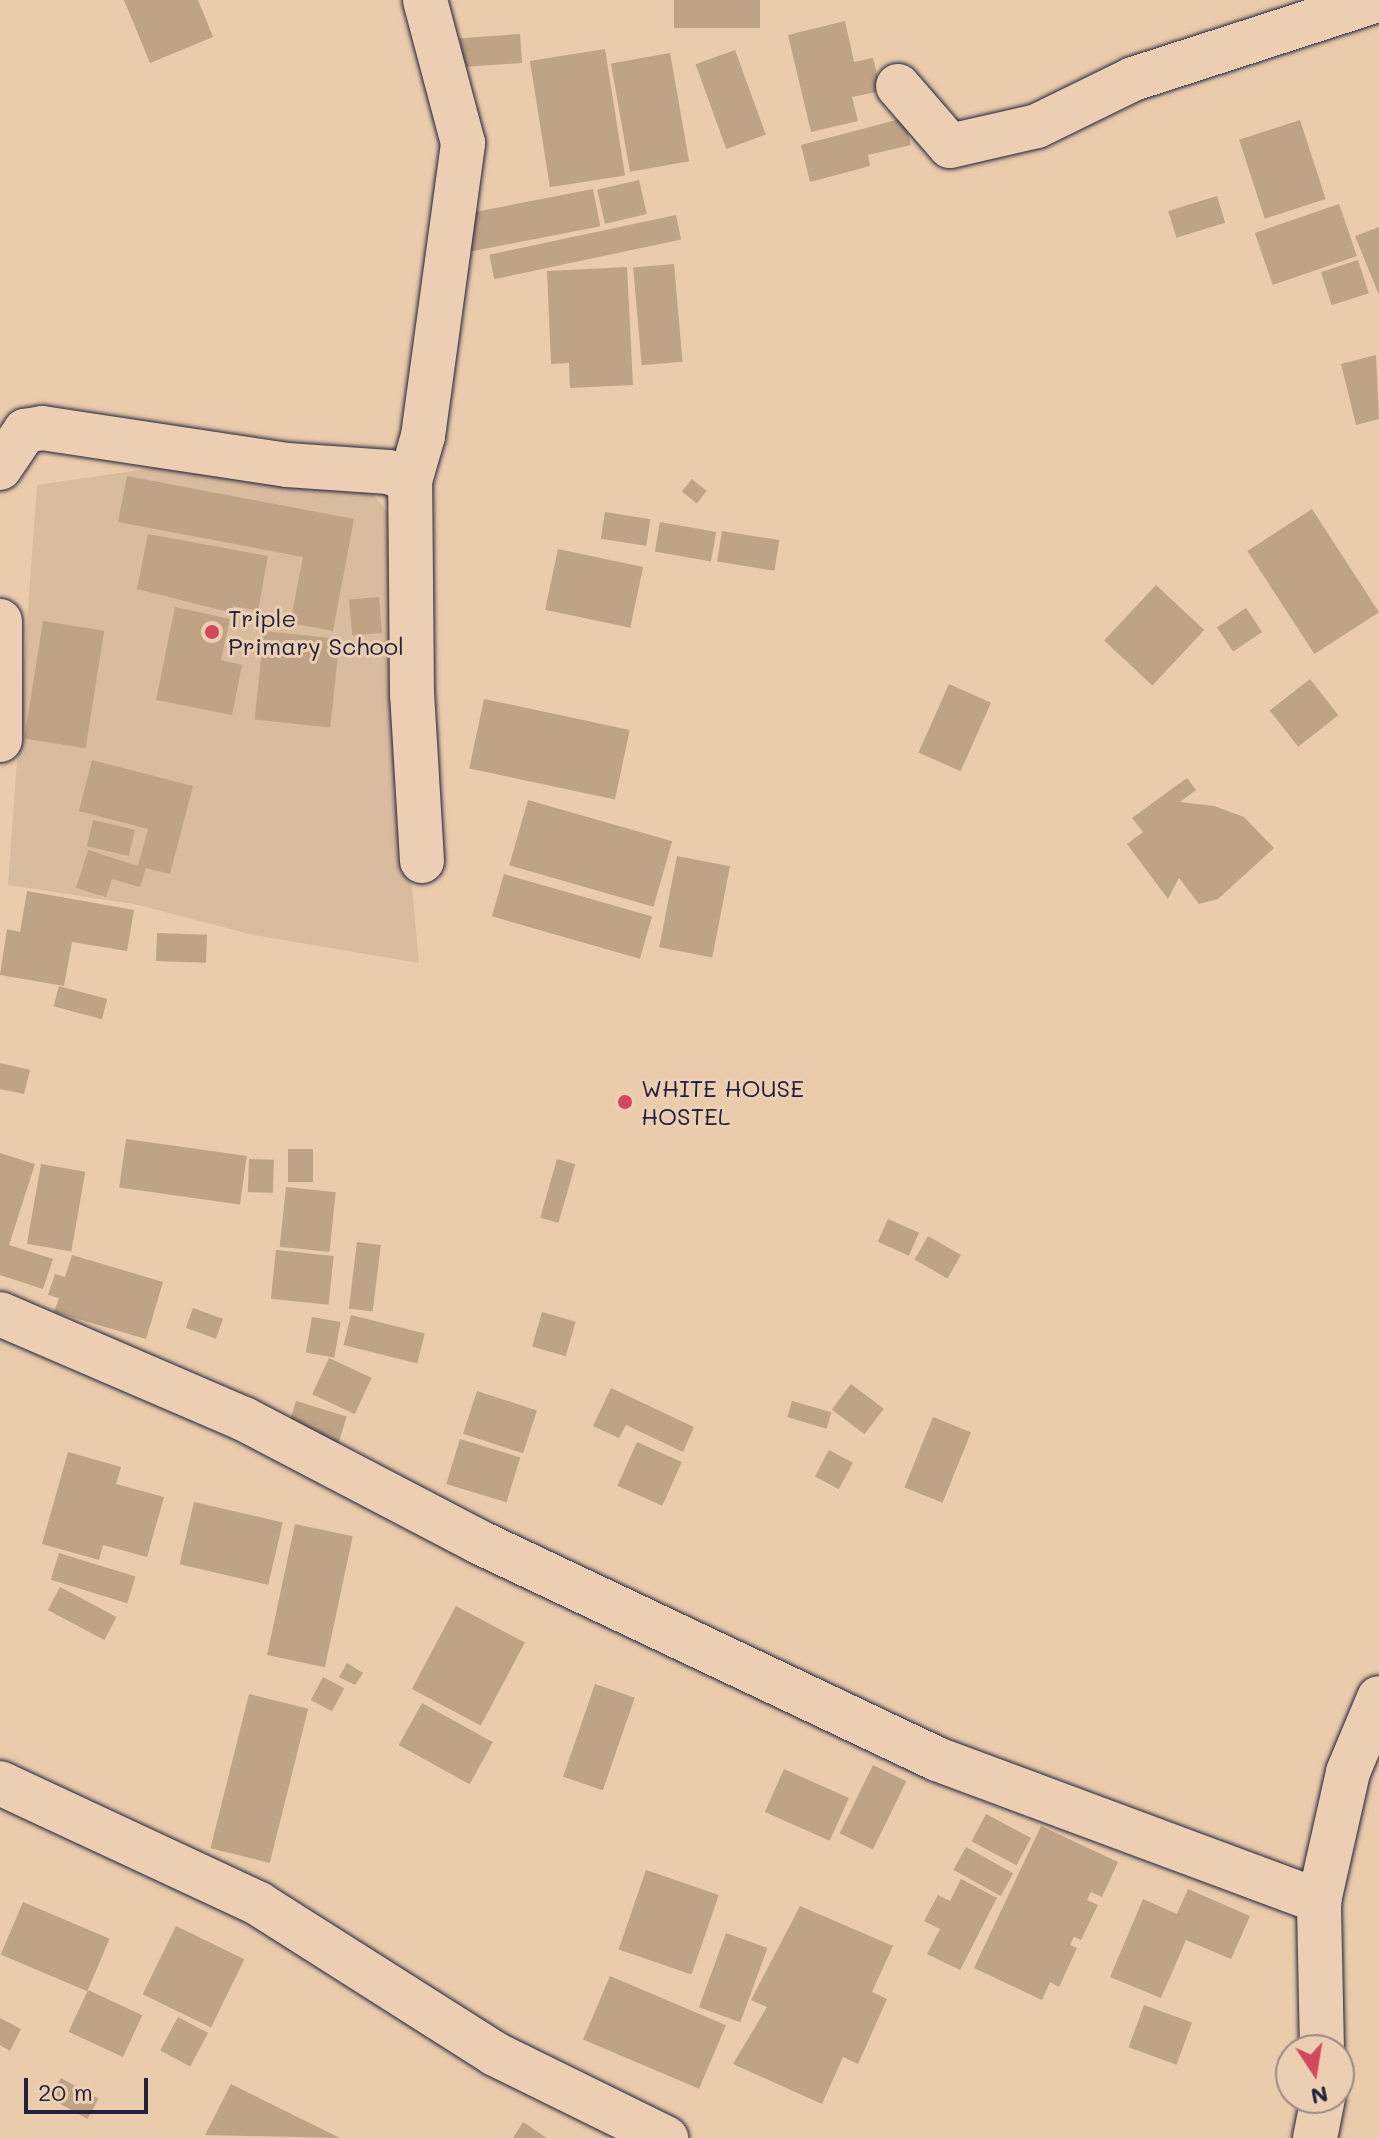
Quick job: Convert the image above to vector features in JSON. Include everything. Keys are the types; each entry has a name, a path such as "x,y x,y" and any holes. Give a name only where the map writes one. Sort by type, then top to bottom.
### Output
{"street":[{"path":"422,861 412,695 410,481 423,436 463,143 425,0"},
{"path":"898,86 950,146 1037,126 1133,79 1378,0"},
{"path":"0,468 25,431 42,428 287,465 389,472 410,481"},
{"path":"0,621 0,740"},
{"path":"0,1314 244,1419 479,1542 937,1759 1319,1901"},
{"path":"1322,2034 1319,1901 1348,1772 1379,1698"},
{"path":"0,1783 259,1904 495,2054 666,2138"},
{"path":"1315,2138 1320,2114"}],"shaded area":[{"name":"Triple Primary School","path":"216,459 353,468 398,527 398,737 419,963 254,935 134,904 8,885 37,485"}],"building":[{"path":"124,0 198,0 213,37 150,63"},
{"path":"674,0 760,0 760,28 674,28"},
{"path":"845,21 854,62 873,58 881,91 852,97 858,121 811,132 788,35"},
{"path":"520,34 522,63 462,67 460,38"},
{"path":"605,49 625,175 550,187 530,61"},
{"path":"735,50 766,135 726,149 696,64"},
{"path":"670,53 689,161 630,172 611,63"},
{"path":"904,118 911,145 868,155 870,166 810,182 801,145"},
{"path":"1300,120 1326,199 1265,219 1239,140"},
{"path":"639,180 647,214 605,224 597,190"},
{"path":"593,189 600,226 471,251 463,214"},
{"path":"1217,196 1225,223 1176,238 1168,211"},
{"path":"1339,204 1357,256 1273,285 1255,233"},
{"path":"676,215 681,239 494,279 489,255"},
{"path":"1379,227 1379,295 1355,236"},
{"path":"1358,260 1369,293 1332,305 1321,272"},
{"path":"674,264 683,362 642,365 633,268"},
{"path":"627,267 633,385 570,388 569,363 551,364 547,271"},
{"path":"1376,355 1379,419 1356,425 1341,364"},
{"path":"127,476 354,519 333,631 290,623 303,557 118,522"},
{"path":"692,479 707,491 697,503 682,491"},
{"path":"1312,509 1379,612 1314,654 1247,551"},
{"path":"605,512 650,519 646,546 601,539"},
{"path":"660,522 716,532 711,561 655,552"},
{"path":"722,531 779,540 774,571 717,562"},
{"path":"148,534 268,556 258,611 233,606 232,613 137,589"},
{"path":"558,549 643,567 630,628 545,610"},
{"path":"1156,585 1204,630 1152,686 1104,641"},
{"path":"379,597 382,633 352,635 349,600"},
{"path":"175,607 230,619 221,660 242,665 232,715 156,700"},
{"path":"1246,608 1262,632 1233,652 1217,628"},
{"path":"43,621 104,631 86,748 24,739"},
{"path":"264,631 340,639 330,727 255,720"},
{"path":"1310,679 1338,715 1298,747 1270,710"},
{"path":"949,684 991,703 961,771 918,753"},
{"path":"484,699 630,730 615,799 469,768"},
{"path":"92,760 193,786 170,874 146,868 140,887 112,879 106,897 76,888 88,850 138,866 148,829 79,811"},
{"path":"1187,778 1196,790 1180,802 1214,806 1244,817 1274,848 1218,899 1199,904 1179,878 1168,899 1127,844 1143,832 1132,818"},
{"path":"528,800 672,841 653,907 509,865"},
{"path":"93,820 135,830 129,856 87,846"},
{"path":"677,856 730,866 712,958 659,947"},
{"path":"504,874 652,916 640,959 492,916"},
{"path":"27,891 134,910 127,951 72,942 64,986 0,975 7,929 20,932"},
{"path":"157,933 207,935 206,963 156,961"},
{"path":"59,986 107,999 102,1019 54,1006"},
{"path":"0,1063 30,1070 24,1094 0,1089"},
{"path":"126,1139 247,1156 240,1205 119,1188"},
{"path":"288,1149 313,1149 313,1182 288,1182"},
{"path":"0,1153 35,1164 9,1245 53,1259 43,1289 0,1275"},
{"path":"249,1159 274,1160 273,1193 248,1192"},
{"path":"557,1159 575,1164 558,1223 540,1218"},
{"path":"41,1164 85,1172 71,1252 27,1244"},
{"path":"286,1187 336,1192 329,1252 280,1247"},
{"path":"888,1219 919,1233 909,1256 878,1242"},
{"path":"928,1236 961,1255 947,1278 914,1259"},
{"path":"357,1242 381,1245 373,1311 349,1309"},
{"path":"276,1250 334,1256 329,1305 271,1299"},
{"path":"72,1255 163,1282 146,1339 54,1312 59,1298 48,1295 55,1274 65,1277"},
{"path":"193,1308 223,1319 216,1339 186,1328"},
{"path":"542,1312 576,1322 566,1356 532,1347"},
{"path":"351,1315 425,1333 417,1363 344,1345"},
{"path":"312,1317 341,1322 334,1357 306,1352"},
{"path":"329,1358 372,1378 355,1414 312,1394"},
{"path":"851,1384 884,1409 864,1434 832,1410"},
{"path":"611,1388 694,1427 683,1452 626,1425 619,1438 593,1426"},
{"path":"477,1391 537,1410 523,1453 463,1434"},
{"path":"296,1401 347,1416 338,1443 288,1428"},
{"path":"792,1401 831,1412 827,1429 787,1417"},
{"path":"933,1417 971,1432 943,1503 905,1487"},
{"path":"460,1439 520,1457 507,1502 446,1484"},
{"path":"637,1442 682,1462 662,1506 617,1486"},
{"path":"829,1450 853,1463 839,1489 815,1476"},
{"path":"68,1452 121,1467 116,1484 164,1497 147,1557 103,1545 99,1560 42,1544"},
{"path":"194,1502 283,1522 268,1585 180,1564"},
{"path":"295,1524 353,1536 325,1667 267,1655"},
{"path":"59,1553 136,1576 127,1603 51,1580"},
{"path":"60,1587 117,1617 104,1640 48,1610"},
{"path":"456,1606 525,1643 481,1726 412,1689"},
{"path":"347,1663 363,1673 355,1685 339,1677"},
{"path":"323,1677 344,1688 332,1711 311,1700"},
{"path":"595,1684 635,1698 603,1790 563,1777"},
{"path":"249,1694 308,1709 270,1863 211,1848"},
{"path":"422,1703 493,1742 470,1784 399,1745"},
{"path":"873,1765 906,1781 873,1850 840,1833"},
{"path":"784,1769 849,1798 830,1841 765,1812"},
{"path":"986,1814 1031,1838 1016,1865 971,1841"},
{"path":"1041,1826 1118,1862 1102,1897 1091,1892 1087,1900 1098,1905 1081,1940 1074,1937 1070,1945 1077,1948 1059,1987 1050,1982 1042,2000 974,1968"},
{"path":"966,1847 1013,1873 1001,1896 953,1870"},
{"path":"646,1870 719,1895 691,1974 619,1949"},
{"path":"961,1879 997,1898 960,1970 927,1954 940,1929 924,1921 938,1895 950,1901"},
{"path":"1188,1889 1250,1916 1231,1959 1186,1940 1161,1998 1110,1977 1143,1899 1177,1914"},
{"path":"23,1902 110,1939 87,1991 1,1954"},
{"path":"800,1906 893,1946 872,1992 887,1999 858,2064 843,2057 822,2104 733,2064 767,2007 751,2000"},
{"path":"176,1926 244,1959 211,2028 143,1994"},
{"path":"726,1933 767,1948 740,2022 699,2007"},
{"path":"610,1976 726,2025 699,2089 583,2040"},
{"path":"88,1990 142,2015 123,2057 69,2032"},
{"path":"1144,2005 1192,2022 1177,2065 1129,2047"},
{"path":"178,2017 208,2033 190,2067 160,2051"},
{"path":"0,2018 21,2029 10,2051 0,2045"},
{"path":"61,2078 99,2099 87,2119 50,2098"},
{"path":"231,2084 340,2138 205,2135"},
{"path":"523,2122 547,2138 513,2138"}],"place":[{"name":"Triple Primary School","path":"212,632"},
{"name":"WHITE HOUSE HOSTEL","path":"625,1102"}]}
